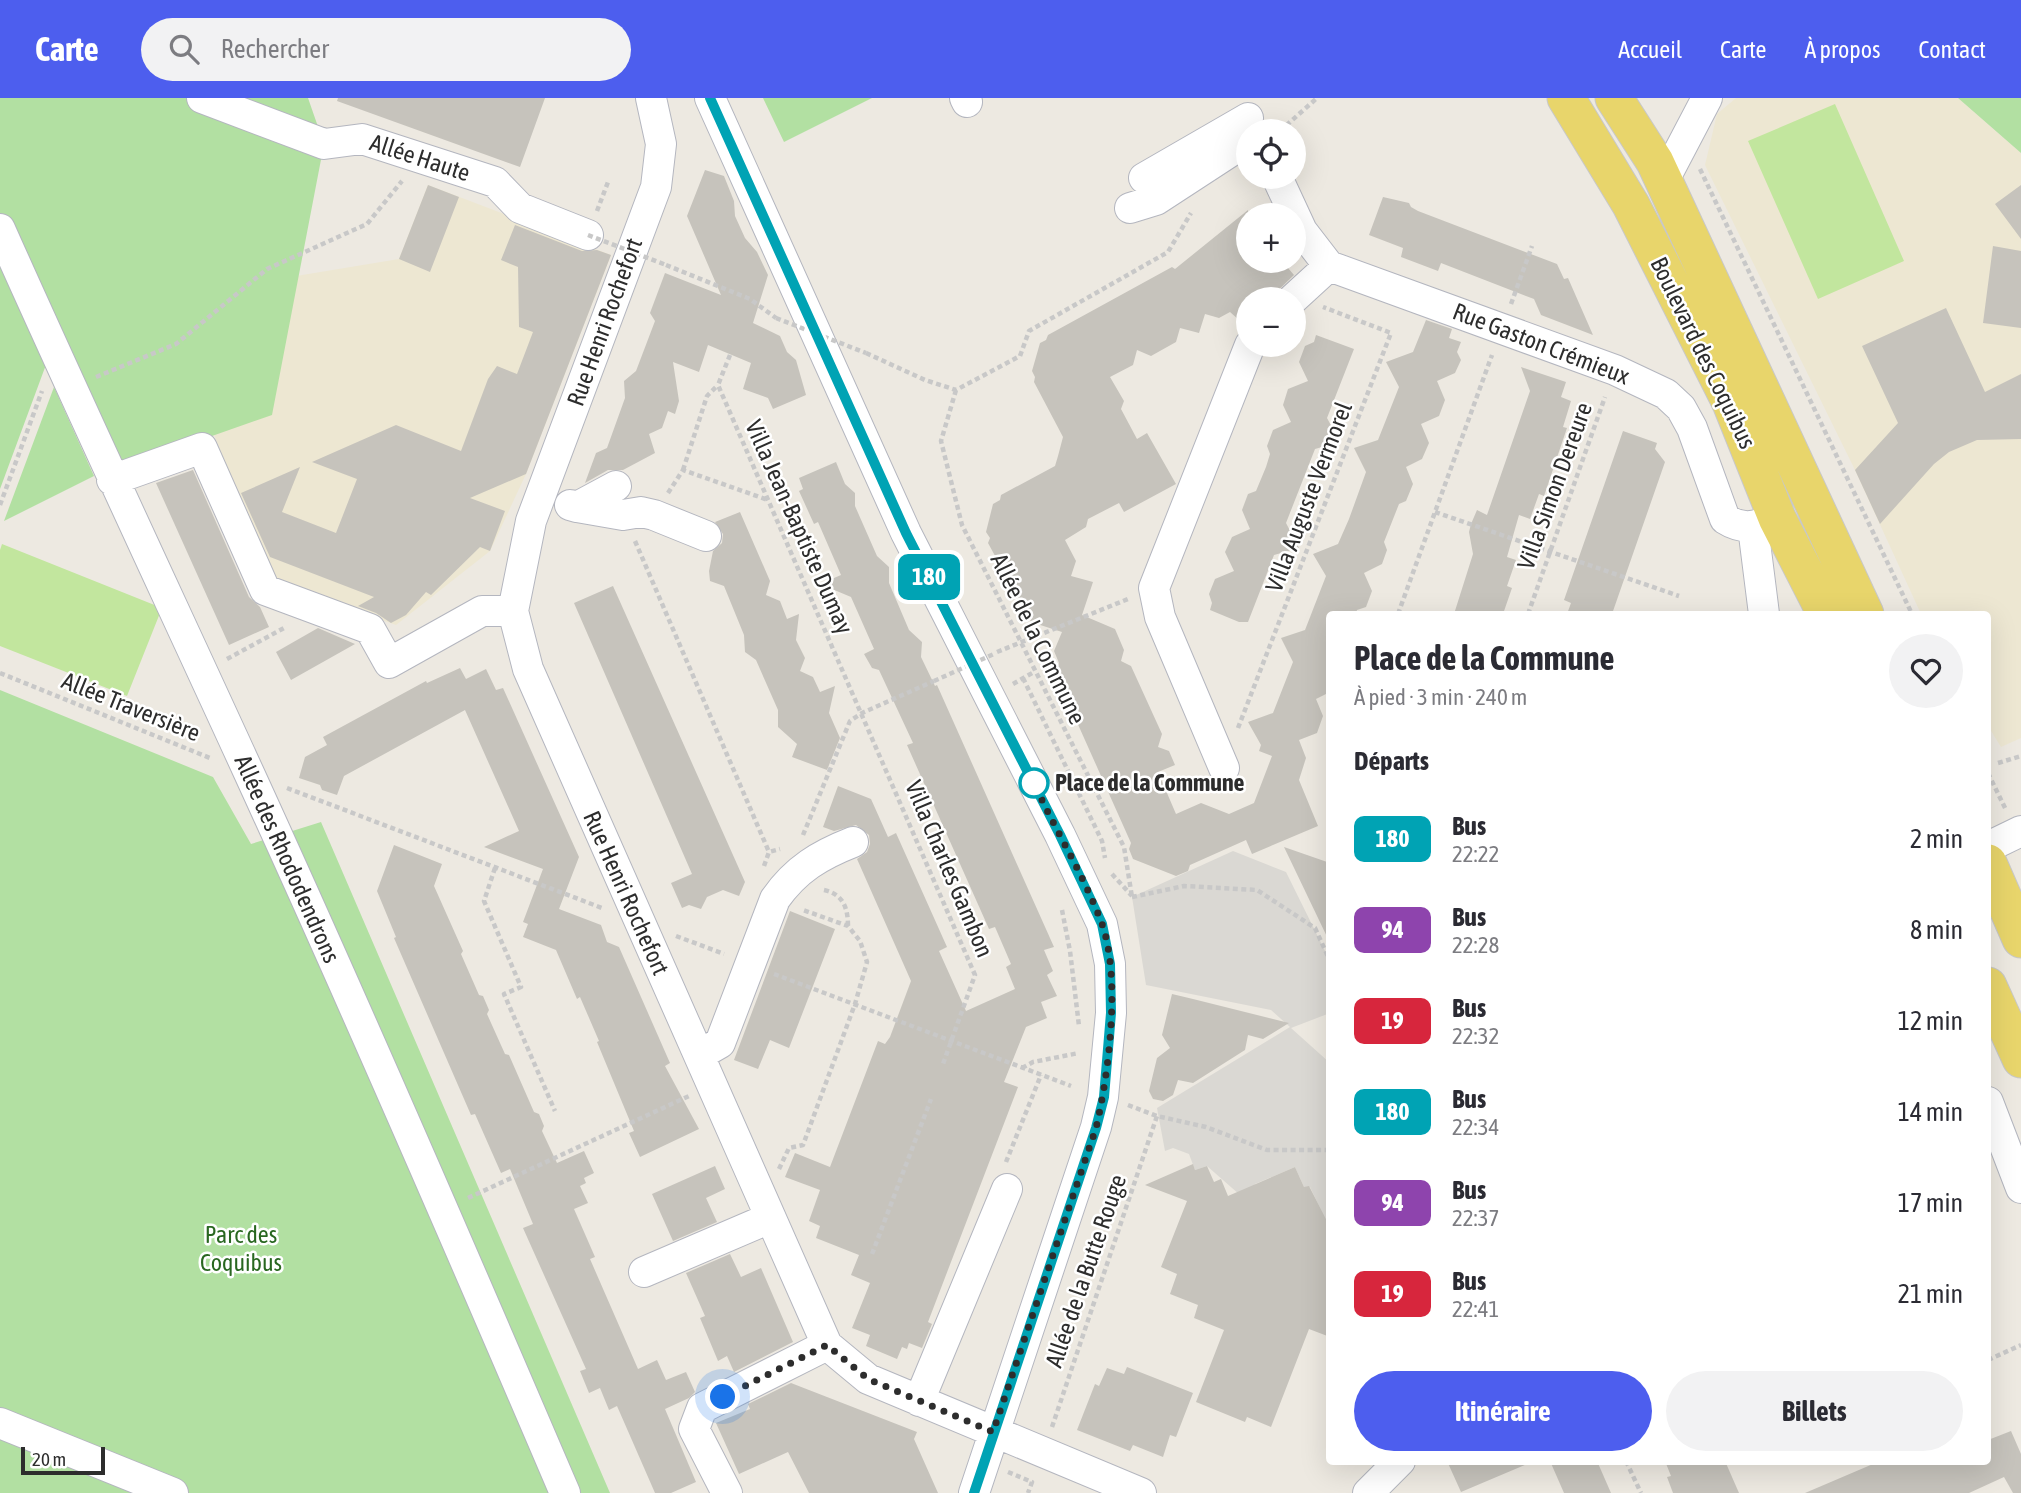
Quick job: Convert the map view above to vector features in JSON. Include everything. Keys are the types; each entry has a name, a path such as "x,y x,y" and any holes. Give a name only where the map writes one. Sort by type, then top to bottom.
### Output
{"main road":[{"name":"Boulevard des Coquibus","path":"1566,98 1631,205 1731,403 1765,523 1824,611"},
{"name":"Boulevard des Coquibus","path":"1614,98 1664,180 1864,611"},
{"path":"1991,870 2021,939"},
{"path":"1991,993 2021,1059"}],"street":[{"name":"Allée Haute","path":"202,98 324,144 362,139 495,182 520,208 587,234"},
{"name":"Rue Henri Rochefort","path":"651,98 661,144 656,187 531,521 513,611 528,669 827,1345 868,1379 1141,1493"},
{"path":"710,98 906,533 1060,835 1102,924 1107,945 1111,1013 1104,1097 974,1493"},
{"path":"1664,180 1707,98"},
{"path":"1144,178 1236,128"},
{"path":"1130,208 1156,201 1236,132"},
{"path":"1283,189 1302,231 1329,266 1306,288"},
{"name":"Allée des Rhododendrons","path":"0,229 444,1209 565,1493"},
{"name":"Rue Gaston Crémieux","path":"1329,266 1615,370 1666,394 1681,408 1692,428 1725,519 1736,526 1765,523"},
{"path":"1224,768 1160,617 1154,588 1245,357"},
{"path":"112,480 202,448 265,590 370,629 389,663 482,611 513,611"},
{"path":"577,507 616,486"},
{"path":"541,494 577,507 623,515 641,512 654,515 706,536"},
{"path":"1764,611 1765,523"},
{"path":"1991,846 2021,831"},
{"path":"699,1055 720,1043 775,900 789,880 808,863 853,842"},
{"path":"1991,1110 2021,1188"},
{"path":"919,1401 1007,1189"},
{"path":"644,1272 770,1218"},
{"path":"727,1493 694,1429 702,1408 827,1345"},
{"path":"0,1423 173,1493"},
{"path":"1368,1493 1396,1465"}],"path":[{"path":"1293,119 1317,98"},
{"path":"1684,143 1697,162 1912,611"},
{"path":"72,387 176,344 267,269 367,224 408,174"},
{"path":"587,234 750,299 776,318 866,353 925,380 956,390 1020,356 1030,331 1168,252 1196,205"},
{"path":"1399,611 1532,246"},
{"name":"Villa Auguste Vermorel","path":"1224,768 1391,333 1306,302"},
{"path":"0,505 56,354"},
{"path":"654,515 683,470 707,396 718,385 730,355"},
{"name":"Villa Simon Dereure","path":"1529,611 1615,370"},
{"name":"Villa Jean-Baptiste Dumay","path":"718,385 862,713"},
{"name":"Allée de la Commune","path":"956,390 941,440 962,525 1124,847 1132,897"},
{"path":"683,470 769,500"},
{"path":"1435,512 1679,596"},
{"path":"623,515 769,852 761,875 775,900 848,926 860,941 867,962 855,1004 803,1145 789,1149 778,1172 755,1182"},
{"path":"799,845 850,721 862,713 996,653 1154,588"},
{"path":"202,672 319,610"},
{"name":"Allée Traversière","path":"0,674 249,774"},
{"name":"Villa Charles Gambon","path":"862,713 975,975 943,1064"},
{"path":"1998,763 2021,756"},
{"path":"769,852 789,848"},
{"path":"495,868 484,901 521,987 504,994 555,1111"},
{"path":"1106,868 1132,897 1184,886 1257,890 1315,928 1326,952"},
{"path":"818,889 829,890 840,898 848,910 848,926"},
{"path":"1061,906 1070,951 1080,1034"},
{"path":"1022,1068 1033,1062 1072,1054"},
{"path":"1007,1189 1005,1163 1041,1075"},
{"path":"444,1209 712,1086"},
{"path":"872,1254 931,1099"},
{"path":"1123,1104 1157,1116 1206,1127 1267,1150 1326,1150"},
{"name":"Allée de la Butte Rouge","path":"1049,1437 1157,1116"},
{"path":"1991,1359 2021,1345"},
{"path":"1628,1465 1639,1492"},
{"path":"1028,1493 1032,1482"}],"shaded area":[{"path":"1736,98 1958,98 2021,153 2021,738 2001,747 1991,731 1991,611 1920,611 1855,470 1705,165 1717,114"},
{"path":"428,185 611,255 526,474 490,551 396,625 271,581 183,355 272,280 399,259"},
{"path":"1233,851 1286,872 1326,953 1326,1015 1291,1028 1326,1059 1326,1221 1310,1187 1304,1187 1295,1167 1255,1184 1248,1202 1207,1166 1195,1170 1189,1154 1173,1148 1165,1151 1157,1108 1290,1027 1271,1010 1146,985 1132,897"}],"green space":[{"path":"0,98 308,98 324,144 272,415 124,467 57,335 0,489"},
{"path":"763,98 872,98 784,142"},
{"path":"1958,98 2021,98 2021,153"},
{"path":"1835,104 1904,261 1818,299 1748,141"},
{"path":"54,387 94,476 4,521"},
{"path":"2,544 162,608 127,696 0,646"},
{"name":"Parc des Coquibus","path":"0,690 213,777 251,844 321,822 610,1493 0,1493"}],"building":[{"path":"338,98 545,98 520,167 337,101"},
{"path":"705,170 724,176 734,201 735,216 768,275 753,323 780,336 787,352 796,360 806,395 773,409 768,398 743,389 751,363 708,345 699,372 673,362 679,401 675,414 668,411 662,428 649,434 655,453 623,470 608,470 585,483 596,453 607,448 625,398 624,381 636,371 655,321 650,313 665,273 721,295 687,216"},
{"path":"428,185 459,197 430,272 399,259"},
{"path":"2021,185 2021,239 1995,204"},
{"path":"1383,197 1409,203 1418,211 1557,264 1564,279 1568,278 1593,335 1541,315 1534,299 1441,263 1438,271 1401,257 1403,248 1369,235"},
{"path":"1236,220 1236,273 1294,275 1282,287 1236,287 1236,317 1230,312 1219,318 1205,314 1199,333 1180,328 1176,342 1151,356 1137,350 1133,365 1110,377 1124,401 1121,409 1137,439 1147,433 1176,484 1124,512 1119,503 1088,519 1086,527 1065,540 1076,561 1071,576 1093,582 1082,615 1115,629 1124,650 1121,661 1131,666 1162,734 1158,747 1169,751 1175,765 1158,772 1176,814 1201,803 1229,814 1254,803 1272,756 1259,751 1261,745 1248,722 1273,713 1293,662 1281,638 1305,630 1326,576 1313,554 1338,544 1349,519 1366,472 1354,448 1378,440 1399,387 1386,362 1413,352 1426,320 1452,329 1449,338 1461,342 1457,352 1461,360 1455,373 1437,381 1445,400 1439,416 1421,424 1429,443 1422,459 1406,467 1413,484 1406,501 1399,504 1384,542 1387,550 1382,564 1364,573 1372,591 1366,607 1357,611 1326,611 1326,694 1316,699 1323,716 1317,733 1299,740 1306,758 1299,780 1318,826 1252,854 1246,840 1190,865 1188,871 1176,876 1133,859 1129,849 1131,843 1055,673 1059,663 1054,651 1062,632 1031,622 988,543 990,538 986,532 993,504 1000,500 1001,495 1055,466 1058,456 1063,437 1034,382 1032,371 1040,343 1046,340 1048,335 1172,267 1175,269"},
{"path":"515,225 582,251 597,250 611,255 526,474 470,498 505,511 490,551 480,547 431,595 426,592 406,615 391,623 358,606 374,597 270,557 241,493 300,467 282,512 336,533 357,479 312,462 396,425 461,451 488,379 497,366 517,374 533,332 519,327 518,267 501,260"},
{"path":"1993,246 2021,251 2021,328 1983,323"},
{"path":"1946,308 1985,392 2021,374 2021,439 1977,440 1949,452 1934,464 1880,524 1855,470 1898,423 1862,346"},
{"path":"1316,335 1354,349 1327,418 1340,442 1315,449 1286,523 1299,548 1274,555 1248,622 1239,622 1210,610 1212,603 1209,594 1215,579 1234,571 1225,552 1232,537 1250,529 1242,510 1248,494 1256,491 1266,467 1270,454 1267,446 1273,430 1291,422 1283,405 1288,389 1308,381 1299,362 1301,357 1306,357 1306,346 1314,342"},
{"path":"1521,367 1566,382 1561,397 1571,401 1563,427 1567,428 1544,496 1539,494 1530,519 1519,515 1507,557 1516,560 1507,586 1512,588 1504,611 1455,611 1473,554 1469,532 1471,524 1477,510 1487,515 1530,391"},
{"path":"1623,431 1657,443 1655,449 1665,462 1613,611 1568,611 1571,603 1564,600"},
{"path":"836,462 845,484 855,493 855,506 877,556 889,567 889,583 909,630 922,642 921,657 935,686 937,685 1054,947 1044,950 1053,971 1047,975 1057,996 1041,1002 1047,1018 1026,1027 1004,1082 1018,1087 928,1322 932,1324 922,1348 909,1343 907,1349 902,1347 897,1359 866,1346 870,1335 852,1328 870,1283 851,1275 859,1255 816,1238 820,1226 809,1221 820,1190 785,1177 795,1153 830,1167 878,1041 885,1044 890,1037 911,981 857,859 867,852 869,835 856,825 834,831 823,827 838,786 871,799 888,837 896,833 947,947 939,951 966,1011 1015,989 1006,967 1011,964 995,927 989,929 907,745 913,743 879,670 872,668 864,654 874,649 851,597 820,584 841,575 818,522 814,524 799,491 803,489 799,478"},
{"path":"193,470 249,597 260,607 269,627 229,645 156,483"},
{"path":"740,512 770,581 766,595 780,601 787,619 799,614 796,640 805,658 800,671 813,677 820,692 835,686 829,713 840,738 827,770 792,757 797,744 778,727 778,710 756,660 745,652 744,635 724,586 710,581 713,551 722,543 723,534 715,522"},
{"path":"613,586 745,882 739,896 723,890 707,897 701,909 689,905 682,908 671,883 692,874 574,603"},
{"path":"318,628 355,644 291,680 276,652"},
{"path":"460,668 466,679 486,669 496,690 503,688 579,857 559,909 601,925 607,942 619,947 670,1063 665,1066 699,1129 640,1157 629,1133 634,1131 597,1042 599,1041 556,950 523,937 528,924 523,922 543,869 484,847 519,831 465,710 344,776 337,795 322,790 320,785 299,778 305,757 327,745 323,737 426,681 427,683"},
{"path":"394,845 442,864 434,886 479,995 483,996 489,1010 487,1014 505,1054 509,1055 534,1112 539,1114 544,1126 542,1131 557,1163 584,1151 594,1173 584,1178 586,1183 580,1186 588,1203 574,1209 595,1257 590,1259 638,1369 657,1360 666,1380 686,1372 695,1392 689,1398 665,1409 696,1482 671,1493 655,1493 617,1406 609,1410 600,1388 589,1393 580,1371 586,1369 523,1228 533,1224 510,1169 501,1173 475,1114 471,1115 394,938 396,937 377,891"},
{"path":"1284,847 1326,862 1326,935"},
{"path":"790,911 835,929 789,1048 770,1040 758,1069 734,1060"},
{"path":"1172,994 1289,1023 1263,1039 1248,1035 1245,1050 1193,1083 1178,1080 1173,1095 1163,1101 1153,1099 1149,1091 1157,1058 1170,1048 1162,1035"},
{"path":"1193,1164 1195,1170 1207,1166 1214,1182 1221,1179 1228,1196 1295,1167 1304,1187 1309,1186 1326,1219 1326,1335 1309,1329 1271,1427 1247,1417 1245,1422 1196,1402 1224,1330 1194,1318 1198,1305 1170,1294 1177,1274 1161,1267 1187,1201 1145,1185"},
{"path":"715,1166 725,1189 706,1198 717,1222 673,1241 652,1194"},
{"path":"730,1254 741,1277 761,1268 793,1342 734,1372 727,1356 718,1361 700,1318 705,1316 686,1273"},
{"path":"1127,1367 1193,1393 1176,1437 1170,1435 1163,1457 1133,1445 1130,1451 1077,1430 1095,1384 1099,1386 1107,1368 1124,1374"},
{"path":"791,1383 917,1432 914,1439 938,1493 809,1493 788,1452 739,1474 716,1423 750,1409 748,1404"},
{"path":"2011,1431 2021,1454 2021,1493 2013,1493 2004,1477 1969,1493 1805,1493 1871,1465 1991,1465 1991,1439"},
{"path":"1449,1465 1525,1465 1461,1492"},
{"path":"1552,1465 1599,1465 1611,1493 1564,1493"},
{"path":"1667,1465 1727,1465 1739,1493 1673,1493 1667,1477 1671,1476"}],"bus line":[{"name":"180","path":"710,98 906,533 1060,835 1102,924 1107,945 1111,1013 1104,1097 974,1493"}],"place":[{"name":"Place de la Commune","path":"1034,783"}],"route":[{"path":"723,1397 827,1345 868,1379 993,1432 1096,1128 1104,1097 1111,1013 1110,964 1102,924 1034,783"}]}
